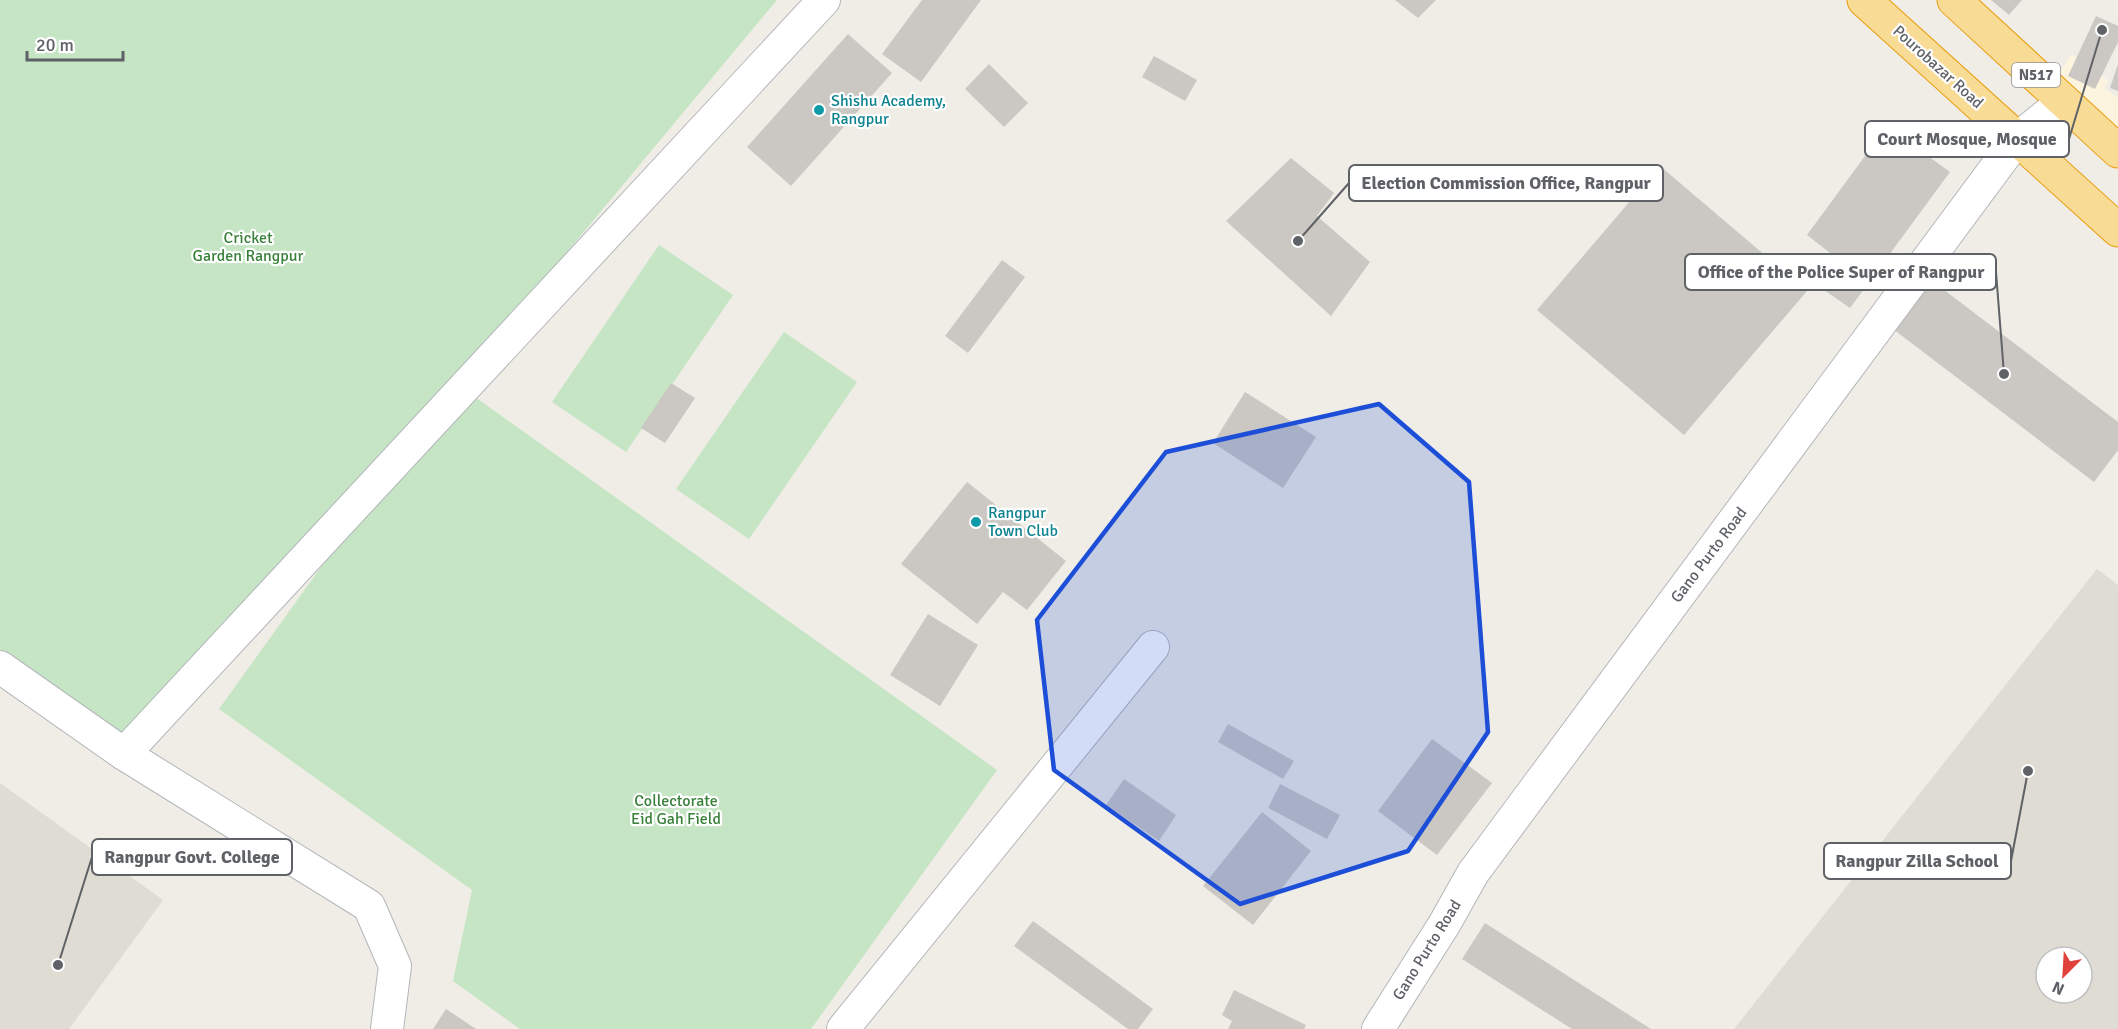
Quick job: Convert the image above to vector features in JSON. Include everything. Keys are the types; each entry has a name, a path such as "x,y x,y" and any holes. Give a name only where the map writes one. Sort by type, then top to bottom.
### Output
{"highway":[{"name":"Pourobazar Road","path":"1864,0 2118,230"},
{"name":"N517","path":"1954,0 2118,151"}],"street":[{"path":"124,754 824,0"},
{"name":"Gano Purto Road","path":"1378,1029 1445,923 1473,873 2018,139 2064,101"},
{"path":"843,1029 1153,647"},
{"path":"0,667 124,754 369,906 395,966 387,1029"}],"highlighted area":[{"path":"1379,404 1469,482 1488,732 1408,851 1240,904 1054,770 1037,620 1166,452"}],"shaded area":[{"path":"2072,54 2109,81 2104,88 2118,98 2118,128 2053,81"},
{"path":"2097,569 2118,585 2118,1029 1734,1029"},
{"path":"0,783 163,900 69,1029 0,1029"}],"green space":[{"path":"0,0 777,0 457,384 997,770 811,1029 520,1029 453,981 472,890 219,709 426,421 132,773 0,663"},
{"path":"659,245 733,295 626,452 552,402"},
{"path":"784,332 857,382 749,539 676,489"}],"building":[{"path":"922,0 981,0 921,82 882,54"},
{"path":"1395,0 1436,0 1418,18"},
{"path":"1991,0 2022,0 2009,15"},
{"path":"2096,16 2118,26 2118,42 2095,89 2068,76"},
{"name":"Shishu Academy, Rangpur","path":"848,34 892,73 791,186 747,147"},
{"path":"1154,56 1197,80 1185,101 1142,77"},
{"path":"989,64 1028,103 1004,127 965,89"},
{"path":"2118,64 2118,91 2110,88"},
{"path":"1887,126 1950,172 1850,308 1814,283 1834,256 1807,235"},
{"path":"1291,158 1334,193 1317,216 1370,262 1331,316 1226,221"},
{"path":"1660,166 1807,291 1684,435 1537,310"},
{"path":"1002,260 1025,277 968,353 945,336"},
{"path":"1927,277 2118,422 2118,450 2094,482 1889,326"},
{"path":"671,383 695,398 665,443 641,428"},
{"path":"1245,392 1316,437 1283,488 1213,443"},
{"name":"Rangpur Town Club","path":"967,482 1066,561 1027,610 1003,592 977,624 901,564"},
{"path":"928,614 978,645 940,706 890,675"},
{"path":"1228,724 1294,761 1283,779 1218,742"},
{"path":"1432,739 1492,783 1437,855 1378,811"},
{"path":"1124,779 1176,815 1159,841 1106,805"},
{"path":"1280,784 1340,815 1327,839 1268,808"},
{"path":"1262,812 1311,851 1253,925 1203,886"},
{"path":"1033,921 1153,1009 1138,1029 1128,1029 1014,946"},
{"path":"1485,923 1651,1029 1572,1029 1462,959"},
{"path":"1234,990 1306,1025 1304,1029 1228,1029 1232,1021 1222,1015"},
{"path":"446,1009 476,1029 433,1029"}],"place":[{"name":"Court Mosque, Mosque","path":"2102,30"},
{"name":"Shishu Academy, Rangpur","path":"819,110"},
{"name":"Election Commission Office, Rangpur","path":"1298,241"},
{"name":"Office of the Police Super of Rangpur","path":"2004,374"},
{"name":"Rangpur Town Club","path":"976,522"},
{"name":"Rangpur Zilla School","path":"2028,771"},
{"name":"Rangpur Govt. College","path":"58,965"}],"park label":[{"name":"Cricket Garden Rangpur","path":"248,247"},
{"name":"Collectorate Eid Gah Field","path":"676,810"}]}
